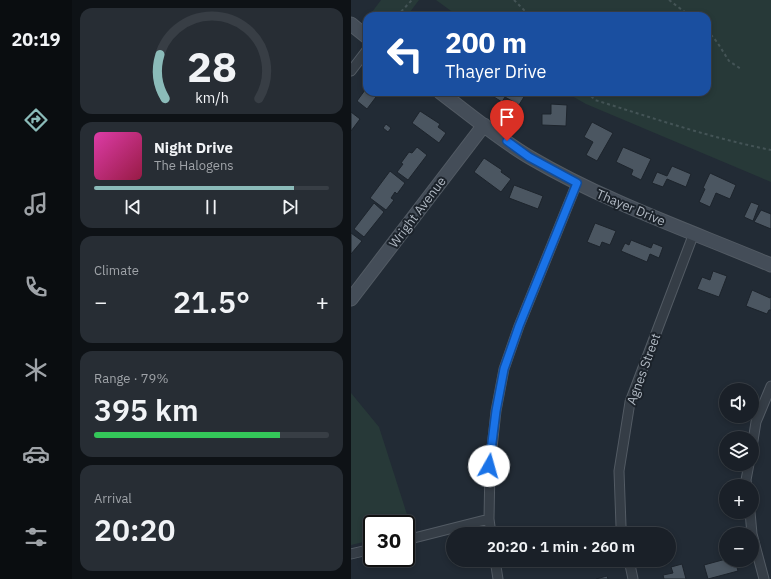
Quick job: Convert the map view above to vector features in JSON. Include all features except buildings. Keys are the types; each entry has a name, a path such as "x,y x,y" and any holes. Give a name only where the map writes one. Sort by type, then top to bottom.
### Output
{"street":[{"path":"351,24 363,34"},
{"path":"351,71 363,55"},
{"name":"Thayer Drive","path":"445,96 529,157 577,183 771,265"},
{"name":"Wright Avenue","path":"351,299 484,125"},
{"path":"490,527 489,466 496,411 504,369 519,326 577,183"},
{"name":"Agnes Street","path":"621,527 619,471 630,402 694,233"},
{"path":"755,431 757,422 771,386"},
{"path":"751,519 752,534 764,579"},
{"path":"415,538 489,520"},
{"path":"351,554 363,551"},
{"path":"496,567 498,579"},
{"path":"630,567 633,579"}],"path":[{"path":"401,12 412,0"},
{"path":"514,0 526,12"},
{"path":"671,0 685,12"},
{"path":"711,35 729,61 741,69"},
{"path":"591,96 595,100 690,130 745,145 771,150"}],"shaded area":[{"path":"381,0 419,0 410,12 372,12"},
{"path":"436,0 771,0 771,182 586,104 572,96 711,96 711,12 452,12"},
{"path":"351,393 379,427 407,515 363,515 363,542 351,545"}],"route":[{"path":"489,466 496,411 504,369 519,326 577,183 529,157 507,141"}]}
